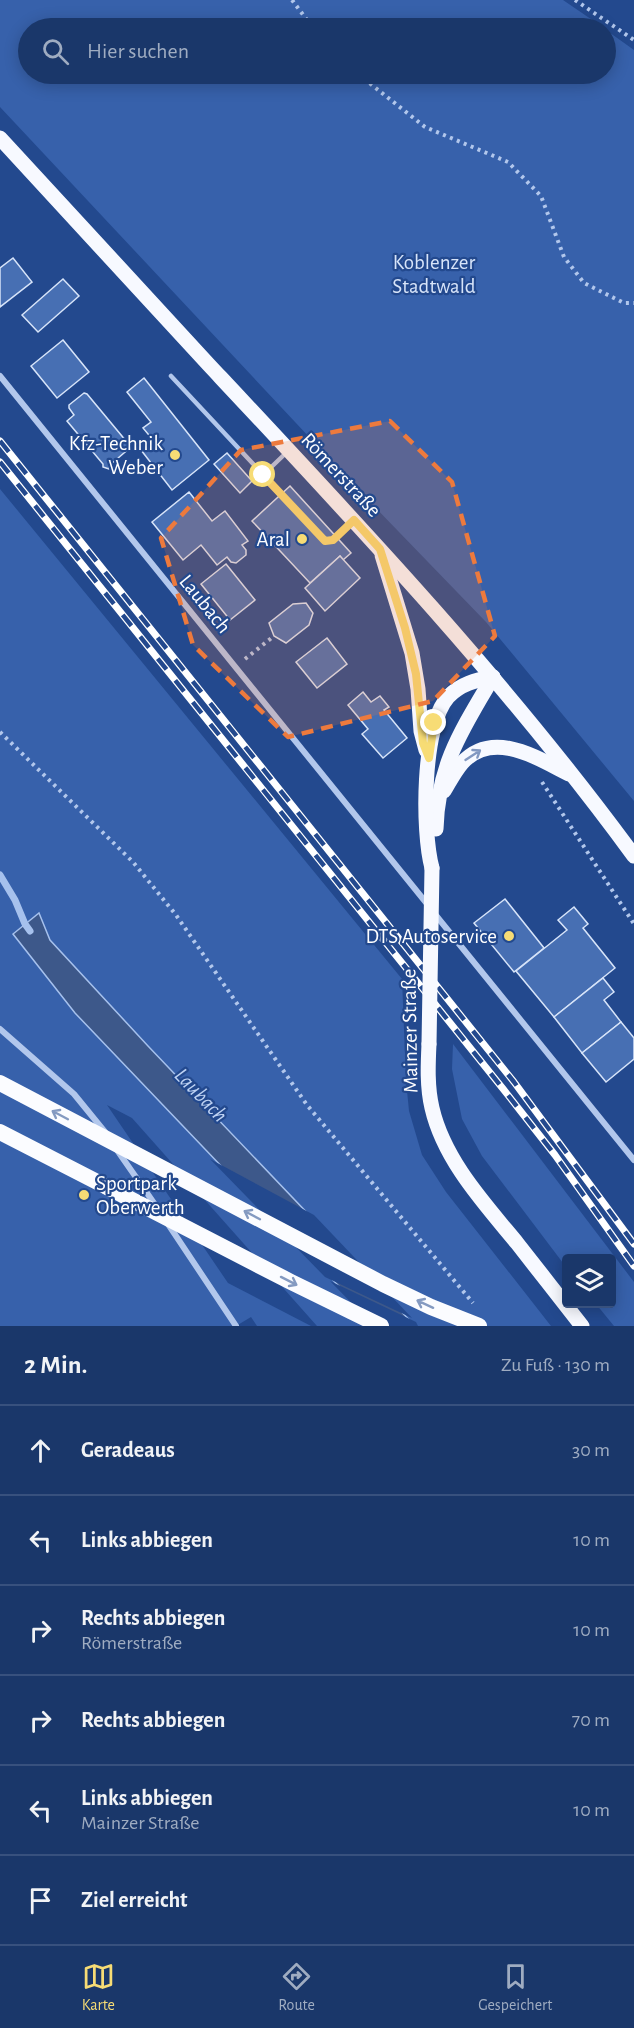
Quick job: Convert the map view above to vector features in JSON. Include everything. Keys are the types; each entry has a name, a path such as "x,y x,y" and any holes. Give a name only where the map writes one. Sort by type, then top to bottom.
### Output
{"highway":[{"path":"0,1083 383,1284 431,1307 479,1318"},
{"path":"0,1132 381,1326"}],"main road":[{"name":"Römerstraße","path":"0,138 380,549 493,677 634,856"},
{"path":"380,549 412,653 418,689 421,731 429,758"},
{"name":"Mainzer Straße","path":"432,868 427,843 429,758 434,723 446,699 462,686 493,677"},
{"name":"Mainzer Straße","path":"493,677 450,753 441,781 438,801 436,849 432,868 429,1044 432,1108 442,1136 456,1162 481,1198 582,1326"},
{"path":"438,801 462,763 472,754 491,747 521,751 573,776"}],"street":[{"name":"Laubach","path":"0,376 634,1160"},
{"path":"0,1029 48,1069 94,1117 236,1326"}],"lane":[{"path":"171,376 325,541 333,540 354,520"},
{"path":"263,475 289,450"}],"path":[{"path":"292,0 303,18"},
{"path":"574,0 601,18"},
{"path":"616,28 634,40"},
{"path":"370,84 424,127 508,162 541,196 564,257 584,282 624,303 634,303"},
{"path":"235,667 274,636"},
{"path":"0,732 133,862 148,880 176,915 307,1105 479,1318"},
{"path":"536,774 634,924"}],"highlighted area":[{"path":"390,421 452,482 495,636 433,701 288,737 193,645 161,538 241,450"}],"green space":[{"name":"Koblenzer Stadtwald","path":"0,0 563,0 589,18 18,18 18,84 616,84 616,37 634,50 634,801 486,622 370,502 0,107"},
{"path":"0,489 402,979 409,1111 422,1155 446,1192 551,1326 415,1326 50,940 38,913 13,934 75,1013 378,1326 317,1326 132,1118 107,1105 228,1283 311,1326 257,1326 251,1317 236,1326 0,1326"},
{"path":"453,1044 613,1254 562,1254 562,1262 482,1156 462,1119 452,1069"},
{"path":"616,1258 634,1282 634,1326 614,1326 599,1308 616,1308"}],"shaded area":[{"path":"39,913 50,940 415,1326 378,1326 75,1013 13,934"}],"pier":[{"path":"210,1159 314,1215 412,1318 325,1277"},
{"path":"330,1281 416,1322 418,1326 374,1326"}],"building":[{"path":"13,258 32,282 0,307 0,268"},
{"path":"63,279 79,296 38,332 22,315"},
{"path":"63,340 89,372 57,398 31,366"},
{"path":"144,378 209,460 172,490 141,450 153,440 143,428 151,422 127,392"},
{"path":"84,393 131,447 110,465 109,469 103,467 103,464 67,421 74,415 69,405"},
{"path":"227,453 252,481 240,493 214,464"},
{"path":"290,486 351,553 343,560 340,556 310,583 252,521"},
{"path":"189,492 212,521 225,511 248,541 242,545 246,550 246,555 236,563 231,562 227,557 217,565 201,545 183,560 152,522"},
{"path":"340,556 360,578 325,611 305,588"},
{"path":"226,564 255,600 230,620 201,584"},
{"path":"306,603 313,613 309,625 286,643 274,636 269,623 293,604"},
{"path":"327,638 347,664 317,688 296,662"},
{"path":"363,692 371,702 380,696 389,707 384,710 407,738 383,758 362,734 368,729 348,705"},
{"path":"505,899 544,948 514,972 474,923"},
{"path":"574,907 588,924 583,928 615,968 554,1017 516,971 567,930 558,920"},
{"path":"603,978 614,992 604,1000 621,1022 582,1053 554,1017"},
{"path":"621,1022 634,1038 634,1059 606,1082 582,1053"}],"waterway":[{"name":"Laubach","path":"0,875 30,931"}],"railway":[{"path":"0,441 514,1082 634,1244"},
{"path":"0,462 504,1090 555,1155 634,1266"}],"place":[{"name":"Kfz-Technik Weber","path":"175,455"},
{"name":"Aral","path":"302,539"},
{"name":"DTS Autoservice","path":"509,936"},
{"name":"Sportpark Oberwerth","path":"84,1195"}],"route":[{"path":"263,475 325,541 333,540 354,520 380,549 412,653 418,689 421,731 429,758 434,723"}]}
